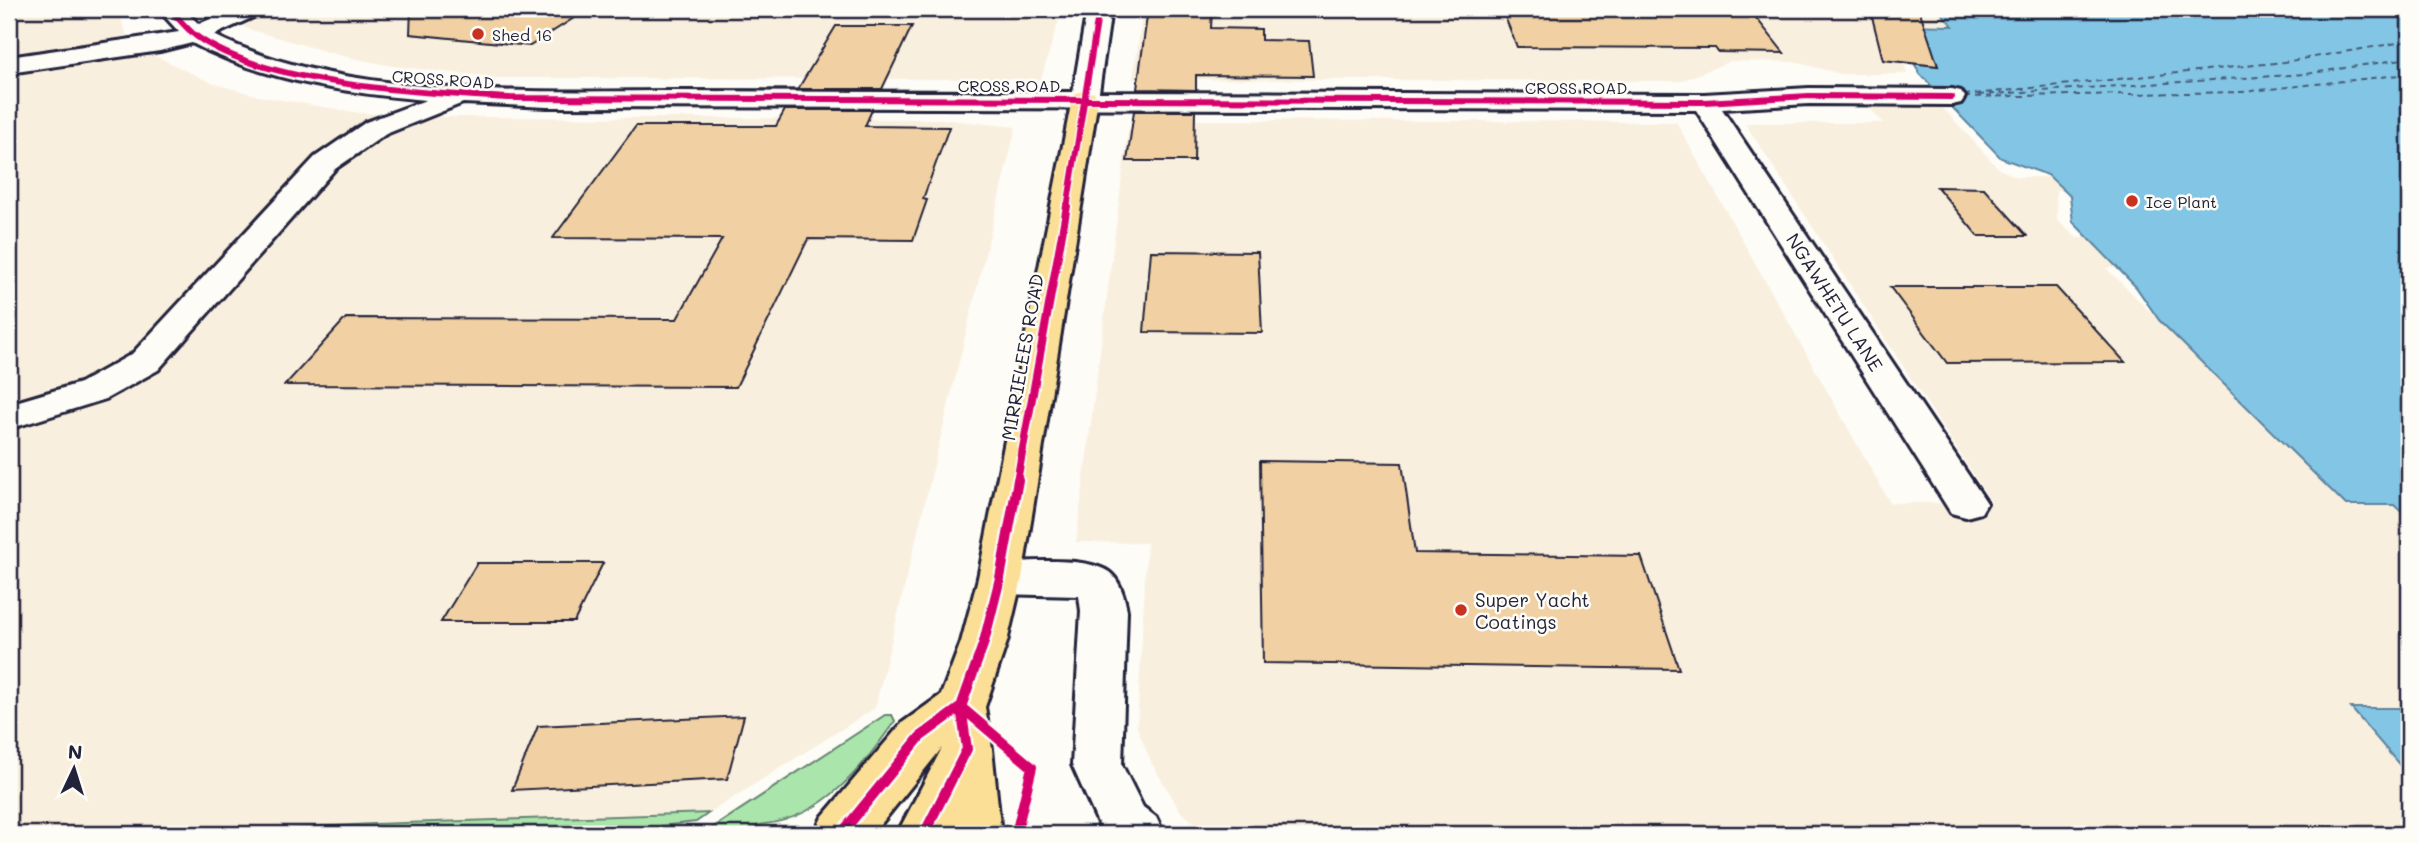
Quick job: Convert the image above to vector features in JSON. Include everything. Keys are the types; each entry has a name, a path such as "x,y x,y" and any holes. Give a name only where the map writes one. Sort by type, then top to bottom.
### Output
{"main road":[{"name":"MIRRIELEES ROAD","path":"924,834 964,728 1000,578 1085,99"},
{"path":"841,834 920,737 964,728 974,834"}],"street":[{"name":"CROSS ROAD","path":"170,9 195,35 266,66 384,89 464,96 547,99 1704,102 1946,92"},
{"path":"9,65 160,44 195,35 252,9"},
{"name":"MIRRIELEES ROAD","path":"1085,99 1099,9"},
{"path":"9,417 93,391 145,362 325,163 376,128 464,96"},
{"name":"NGAWHETU LANE","path":"1704,102 1966,503"},
{"path":"1000,578 1076,578 1093,582 1101,592 1104,611 1097,765 1124,823 1138,834"}],"shaded area":[{"path":"9,9 137,10 119,15 129,41 9,61"},
{"path":"233,9 1062,9 1041,79 498,78 392,66 338,55 248,29 225,15"},
{"path":"1143,9 1903,9 1939,10 1954,26 1937,63 1930,65 1904,62 1907,74 1841,74 1795,62 1731,61 1681,81 1133,79"},
{"path":"153,55 212,83 258,96 360,113 446,117 940,119 1016,127 875,708 709,813 374,824 182,834 9,834 9,74 51,65"},
{"path":"1868,106 1941,106 1999,169 2017,177 2093,177 2090,174 2098,173 2088,163 2105,163 2260,303 2250,303 2210,267 2106,268 2346,505 2394,505 2409,519 2409,708 2352,709 2409,776 2409,834 1209,834 1181,812 1152,764 1137,728 1147,543 1076,542 1128,130 1168,120 1676,122 1890,503 1992,503 1745,123 1883,123","holes":["2056,190 2099,190 2121,210 2149,210 2179,238 2077,238 2057,220"]}],"green space":[{"path":"885,715 892,715 895,721 855,772 824,800 806,811 740,834 692,834 712,828"},
{"path":"709,813 696,822 661,826 658,834 182,834 374,824"}],"water":[{"path":"1907,9 2409,9 2409,519 2394,505 2346,505 2159,320 2136,287 2073,222 2070,196 2048,175 2001,158 1920,74 1914,63 1937,63 1900,25 1953,26 1939,10"},
{"path":"2351,708 2409,708 2409,776"}],"building":[{"name":"Shed 16","path":"411,9 588,9 530,46 410,34"},
{"path":"1148,9 1212,9 1211,28 1261,29 1261,40 1309,41 1313,76 1196,75 1196,90 1137,89"},
{"path":"1502,9 1749,9 1784,53 1718,52 1715,48 1517,47"},
{"path":"1870,9 1919,9 1938,66 1883,60"},
{"path":"836,26 912,26 882,89 798,89"},
{"path":"785,110 872,110 865,126 949,127 923,199 927,200 913,240 808,239 736,387 285,385 346,318 677,319 722,239 553,238 636,126 776,126"},
{"path":"1134,111 1195,111 1194,161 1127,161"},
{"path":"1937,187 1984,188 2027,236 1978,236"},
{"path":"1151,251 1258,252 1262,333 1144,332"},
{"path":"1890,287 2056,287 2125,362 1947,363"},
{"name":"Super Yacht Coatings","path":"1260,461 1402,463 1415,553 1641,556 1679,669 1263,663"},
{"path":"477,563 603,563 574,622 441,622"},
{"path":"744,716 727,779 512,790 538,726"}],"ferry route":[{"path":"1964,95 2284,62 2409,41"},
{"path":"1978,95 2306,74 2409,58"},
{"path":"1964,97 2242,92 2409,74"}],"cycle path":[{"path":"170,9 196,36 237,56 287,72 402,90 508,98 1704,102 1809,96 1952,97"},
{"path":"924,834 967,749 961,707 984,642 1000,578 1069,197 1098,15"},
{"path":"961,707 1032,767 1016,834"},
{"path":"841,834 920,737 961,707"}],"place":[{"name":"Shed 16","path":"478,34"},
{"name":"Ice Plant","path":"2132,201"},
{"name":"Super Yacht Coatings","path":"1461,610"}]}
